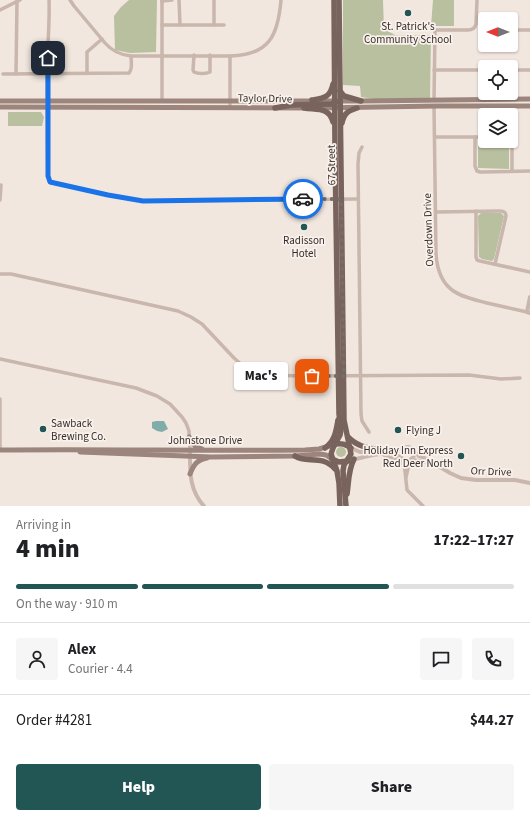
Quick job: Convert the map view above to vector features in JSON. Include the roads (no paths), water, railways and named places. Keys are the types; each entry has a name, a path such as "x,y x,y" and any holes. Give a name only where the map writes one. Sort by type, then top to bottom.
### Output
{"main road":[{"name":"67 Street","path":"334,0 334,76 341,135 338,199"},
{"name":"67 Street","path":"339,0 340,90 335,128 338,199 341,376 344,420 351,448"},
{"path":"312,100 324,98 328,95 332,88 334,76"},
{"path":"340,90 344,96 361,101"},
{"name":"Taylor Drive","path":"0,100 312,100 357,108 530,99"},
{"name":"Taylor Drive","path":"0,107 304,108 361,101 530,106"},
{"path":"275,108 291,105 337,104"},
{"path":"304,108 329,113 335,128"},
{"path":"341,135 344,116 349,111 357,108"},
{"name":"67 Street","path":"335,444 341,430 339,414 341,376"},
{"path":"325,448 334,438 339,414"},
{"path":"190,436 195,446 207,451"},
{"path":"348,436 352,441 360,446 385,451"},
{"path":"340,506 337,471 331,454 335,444 341,443 351,448 351,454 343,468 342,474 346,506"},
{"name":"Johnstone Drive","path":"190,453 207,451 305,450 325,448 335,444"},
{"name":"Johnstone Drive","path":"0,450 74,449 190,453 211,456 295,456 320,454 326,455 332,459"},
{"path":"190,474 196,462 211,456"},
{"path":"295,456 298,458 325,462 330,464 337,471"},
{"path":"332,459 339,462 348,461"},
{"path":"346,506 348,474 354,459"}],"street":[{"path":"49,0 50,15 47,107 48,176 50,182 143,201 358,199"},
{"path":"70,0 108,47 117,53 132,56 230,56 252,53 261,48 273,35 278,25 281,0"},
{"path":"162,101 162,0 172,0"},
{"path":"179,0 180,25"},
{"path":"214,0 214,25"},
{"name":"Overdown Drive","path":"476,0 475,27 468,30 435,30 434,137 437,261 441,276 448,287 455,292 467,298 528,312"},
{"path":"0,10 18,1 16,74"},
{"path":"162,25 224,25"},
{"path":"518,30 530,30"},
{"path":"88,73 87,52 102,39"},
{"path":"194,55 194,72 196,73 210,72 210,56"},
{"path":"3,74 129,73 131,71 132,56"},
{"path":"230,56 230,108"},
{"path":"434,70 478,70"},
{"path":"518,70 530,70"},
{"path":"434,137 475,137 475,166 477,171 530,171"},
{"path":"362,147 358,158 361,417 362,422 369,432"},
{"path":"512,148 512,171"},
{"path":"0,200 1,185"},
{"path":"476,211 477,259 480,261 530,272"},
{"path":"436,212 504,212 506,215 495,264"},
{"path":"0,274 10,274 184,313 197,320 206,328 243,366 256,372 271,375 469,376 501,379 520,378"},
{"path":"528,312 530,297"},
{"path":"0,359 136,388 157,396 170,404 182,417 189,431 190,474 192,486 196,495 204,506"},
{"path":"0,399 0,450"},
{"path":"351,448 362,452 385,451 410,447 414,451 414,456 409,464 406,478"},
{"path":"404,448 401,451 401,458 404,466 407,490 424,506"},
{"name":"Orr Drive","path":"414,451 419,456 454,475 465,479 515,480 530,483"},
{"path":"348,461 376,455 391,454 406,461 411,460"},
{"path":"376,455 389,456 401,462 404,466"},
{"name":"Orr Drive","path":"411,460 432,462"}],"water":[{"path":"164,421 168,429 162,432 152,428 152,422"}],"place":[{"name":"St. Patrick's Community School","path":"408,13"},
{"name":"Radisson Hotel","path":"304,227"},
{"name":"Mac's","path":"312,376"},
{"name":"Sawback Brewing Co.","path":"43,429"},
{"name":"Flying J","path":"398,430"},
{"name":"Holiday Inn Express Red Deer North","path":"461,456"}]}
